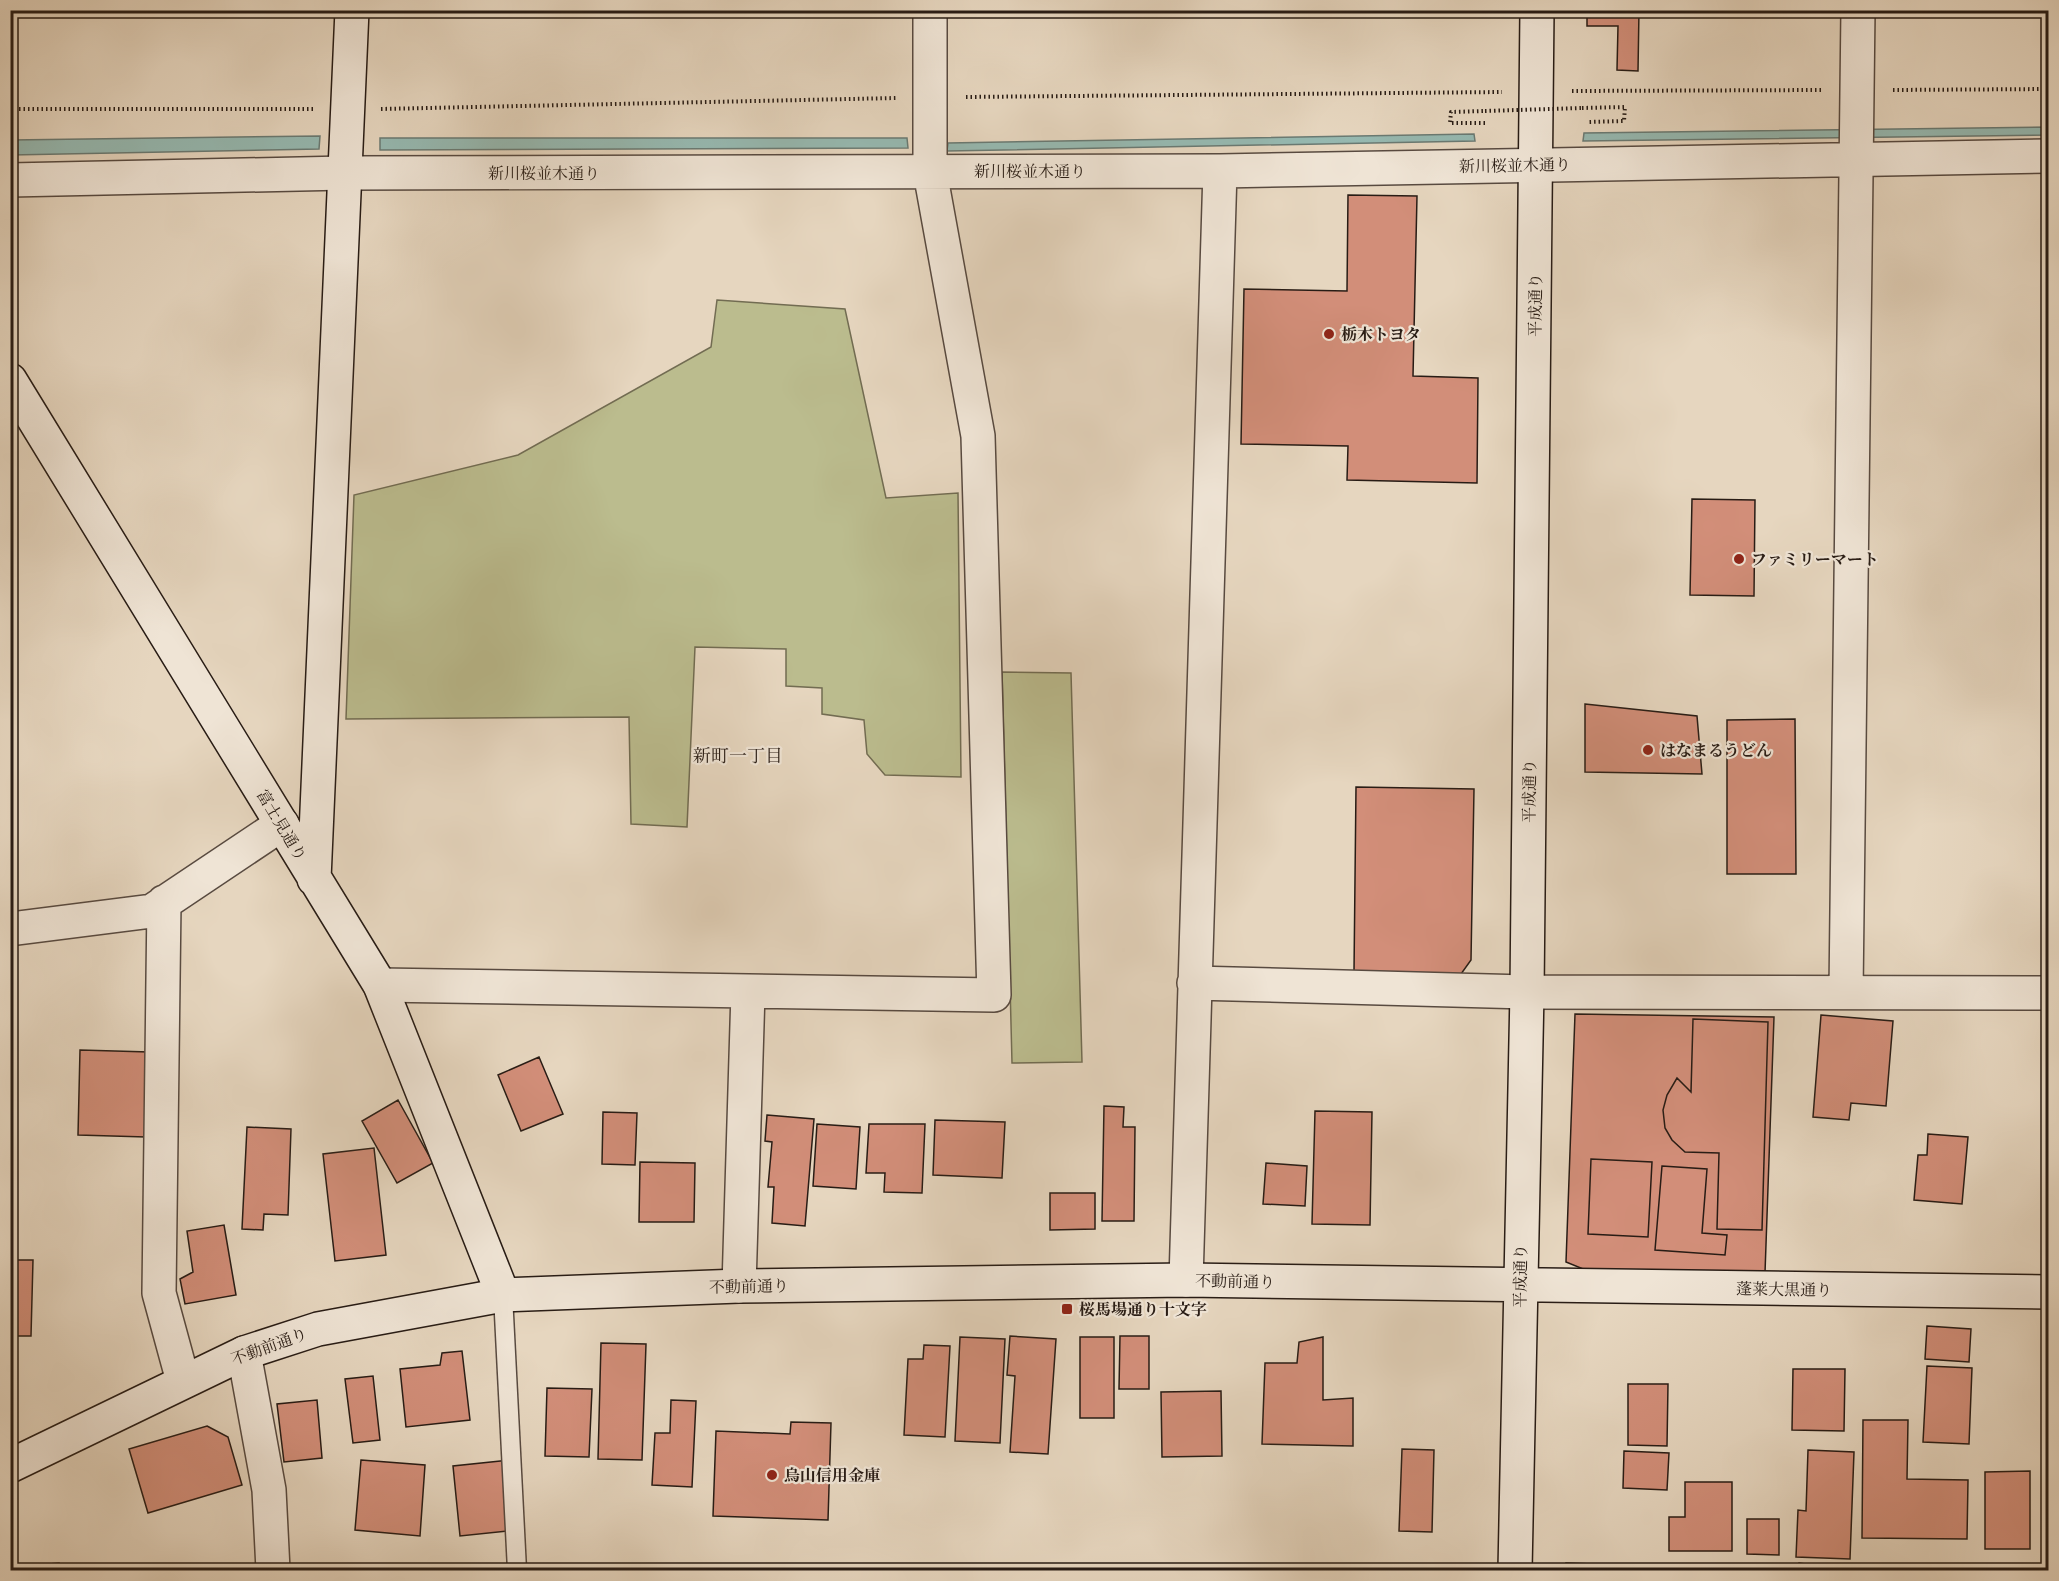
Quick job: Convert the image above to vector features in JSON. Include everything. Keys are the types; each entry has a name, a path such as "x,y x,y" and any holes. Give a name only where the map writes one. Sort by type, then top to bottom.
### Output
{"street":[{"path":"314,879 352,10"},
{"path":"380,985 994,995 978,436 930,171 930,10"},
{"name":"平成通り","path":"1515,1570 1527,992 1537,10"},
{"path":"1846,992 1858,10"},
{"name":"新川桜並木通り","path":"10,180 345,173 1220,171 2049,156"},
{"path":"1186,1280 1220,171"},
{"name":"富士見通り","path":"10,380 380,985 503,1295"},
{"path":"10,929 152,911 282,824"},
{"path":"164,902 159,1293 183,1381"},
{"path":"1194,983 1527,992 2049,993"},
{"path":"739,1286 748,992"},
{"name":"不動前通り","path":"10,1466 244,1353 318,1329 503,1295 739,1286 1186,1280 1520,1286"},
{"name":"蓬莱大黒通り","path":"1520,1286 2049,1292"},
{"path":"244,1353 269,1490 273,1570"}],"lane":[{"path":"503,1295 517,1570"}],"path":[{"path":"10,109 348,109 930,97 2049,89"},
{"path":"1485,123 1450,123 1451,112 1625,107 1624,121 1587,122"}],"green space":[{"path":"717,300 845,309 886,498 958,493 961,777 885,775 867,754 864,720 822,714 822,688 786,686 786,649 695,647 687,827 631,824 629,717 346,719 354,495 518,455 711,347"},
{"path":"1002,672 1071,673 1082,1062 1012,1063"}],"water":[{"path":"2048,127 2048,135 1583,141 1584,133"},
{"path":"1474,134 1475,141 947,151 948,143"},
{"path":"320,136 319,149 11,155 11,140"},
{"path":"380,138 907,138 908,148 380,150"}],"building":[{"path":"1587,10 1639,10 1638,71 1617,70 1618,26 1587,26"},
{"name":"栃木トヨタ","path":"1348,195 1417,196 1413,376 1478,378 1477,483 1347,480 1348,446 1241,444 1244,289 1347,291"},
{"path":"1692,499 1755,500 1754,596 1690,595"},
{"path":"1585,704 1697,716 1702,774 1585,772"},
{"path":"1795,719 1796,874 1727,874 1727,720"},
{"path":"1356,787 1474,789 1471,960 1461,974 1354,972"},
{"path":"1575,1014 1774,1017 1765,1273 1593,1273 1566,1262"},
{"path":"1821,1015 1893,1021 1886,1106 1851,1103 1849,1120 1813,1117"},
{"path":"1693,1019 1768,1022 1762,1230 1717,1229 1719,1153 1685,1152 1672,1140 1665,1128 1663,1110 1667,1095 1677,1078 1691,1092"},
{"path":"80,1050 149,1052 146,1137 78,1135"},
{"path":"539,1057 563,1114 521,1131 498,1075"},
{"path":"398,1100 433,1163 397,1183 362,1121"},
{"path":"1104,1106 1124,1107 1123,1127 1135,1127 1134,1221 1102,1221"},
{"path":"1315,1111 1372,1112 1370,1225 1312,1224"},
{"path":"603,1112 637,1113 635,1165 602,1164"},
{"path":"767,1115 814,1119 805,1226 772,1223 774,1187 768,1187 772,1142 765,1141"},
{"path":"935,1120 1005,1122 1002,1178 933,1175"},
{"path":"817,1124 860,1127 856,1189 813,1186"},
{"path":"869,1124 925,1124 922,1193 884,1192 885,1173 866,1173"},
{"path":"247,1127 291,1129 288,1215 264,1214 263,1230 242,1229"},
{"path":"1928,1134 1968,1137 1962,1204 1914,1200 1918,1155 1927,1155"},
{"path":"374,1148 386,1255 335,1261 323,1154"},
{"path":"1591,1159 1652,1162 1648,1237 1588,1234"},
{"path":"640,1162 695,1163 694,1222 639,1222"},
{"path":"1266,1163 1307,1166 1305,1206 1263,1204"},
{"path":"1662,1166 1707,1169 1702,1233 1727,1235 1725,1255 1655,1250"},
{"path":"1050,1193 1095,1193 1095,1229 1050,1230"},
{"path":"224,1225 236,1295 185,1304 180,1279 193,1272 187,1231"},
{"path":"10,1260 33,1260 31,1336 10,1336"},
{"path":"1927,1326 1971,1329 1969,1362 1925,1359"},
{"path":"1010,1336 1056,1339 1048,1454 1010,1452 1015,1376 1007,1375"},
{"path":"1120,1336 1149,1336 1149,1389 1119,1389"},
{"path":"960,1337 1005,1339 1000,1443 955,1441"},
{"path":"1080,1337 1114,1337 1114,1418 1080,1418"},
{"path":"1323,1337 1323,1400 1353,1398 1353,1446 1262,1444 1265,1363 1297,1363 1299,1342"},
{"path":"601,1343 646,1344 642,1460 598,1459"},
{"path":"924,1345 950,1346 945,1437 904,1435 908,1359 923,1359"},
{"path":"462,1351 470,1420 406,1427 400,1369 440,1365 442,1353"},
{"path":"1927,1366 1972,1368 1969,1444 1923,1442"},
{"path":"1793,1369 1845,1369 1844,1431 1792,1430"},
{"path":"373,1376 380,1440 353,1443 345,1379"},
{"path":"1628,1384 1668,1384 1667,1446 1628,1445"},
{"path":"547,1388 592,1389 589,1457 545,1456"},
{"path":"1221,1391 1222,1456 1162,1457 1161,1392"},
{"path":"317,1400 322,1458 284,1462 277,1404"},
{"path":"671,1400 696,1401 692,1487 652,1485 655,1433 670,1433"},
{"path":"1863,1420 1908,1420 1907,1479 1968,1480 1967,1539 1862,1538"},
{"name":"烏山信用金庫","path":"791,1422 831,1423 828,1520 713,1516 716,1431 790,1434"},
{"path":"207,1426 228,1437 242,1485 148,1513 129,1449"},
{"path":"1402,1449 1434,1450 1432,1532 1399,1531"},
{"path":"1808,1450 1854,1452 1850,1559 1796,1557 1798,1510 1806,1511"},
{"path":"1624,1451 1669,1453 1667,1490 1623,1488"},
{"path":"361,1460 425,1465 420,1536 355,1530"},
{"path":"511,1460 518,1530 460,1536 453,1466"},
{"path":"2030,1471 2030,1549 1985,1549 1985,1472"},
{"path":"1685,1482 1732,1482 1732,1551 1669,1551 1669,1517 1685,1517"},
{"path":"1747,1519 1779,1519 1779,1555 1747,1554"},
{"path":"59,1563 59,1570 15,1570 15,1567"},
{"path":"1566,1563 1649,1566 1649,1570 1566,1570"},
{"path":"1799,1563 1844,1570 1798,1570"}],"place":[{"name":"栃木トヨタ","path":"1329,334"},
{"name":"ファミリーマート","path":"1739,559"},
{"name":"はなまるうどん","path":"1648,750"},
{"name":"桜馬場通り十文字","path":"1067,1309"},
{"name":"烏山信用金庫","path":"772,1475"}],"district":[{"name":"新町一丁目","path":"738,756"}]}
